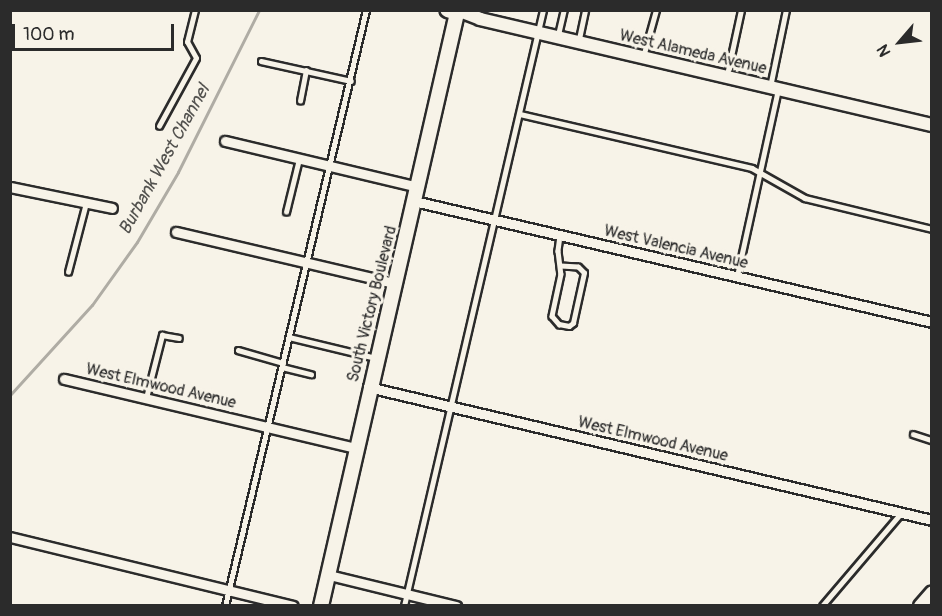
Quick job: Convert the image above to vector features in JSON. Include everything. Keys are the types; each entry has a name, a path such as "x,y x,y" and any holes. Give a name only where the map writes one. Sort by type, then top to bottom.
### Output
{"main road":[{"name":"West Alameda Avenue","path":"454,11 558,38 932,124"},
{"name":"South Victory Boulevard","path":"321,606 368,387 418,186 454,11"},
{"path":"920,606 931,595"}],"street":[{"path":"225,141 418,186"},
{"path":"10,187 112,208"},
{"name":"West Valencia Avenue","path":"414,201 932,322"},
{"path":"176,232 394,283"},
{"name":"West Elmwood Avenue","path":"64,379 356,448"},
{"name":"West Elmwood Avenue","path":"368,387 932,520"},
{"path":"10,537 293,606"},
{"path":"329,575 456,606"}],"lane":[{"path":"159,126 196,57 187,42 195,10"},
{"path":"225,606 306,263 332,166 366,10"},
{"path":"404,606 543,10"},
{"path":"558,38 564,10"},
{"path":"578,42 585,10"},
{"path":"643,57 656,10"},
{"path":"726,77 741,10"},
{"path":"736,276 761,170 786,10"},
{"path":"261,61 351,81"},
{"path":"300,101 306,71"},
{"path":"520,114 761,170 805,198 932,229"},
{"path":"286,212 299,159"},
{"path":"68,272 86,203"},
{"path":"560,236 561,266 552,316 559,324 569,326 573,323 584,273 578,267 561,266"},
{"path":"146,398 162,335 179,338"},
{"path":"289,337 376,358"},
{"path":"238,350 311,374"},
{"path":"913,434 932,440"},
{"path":"822,606 902,512"}],"waterway":[{"name":"Burbank West Channel","path":"10,395 92,305 137,242 178,172 259,10"}]}
